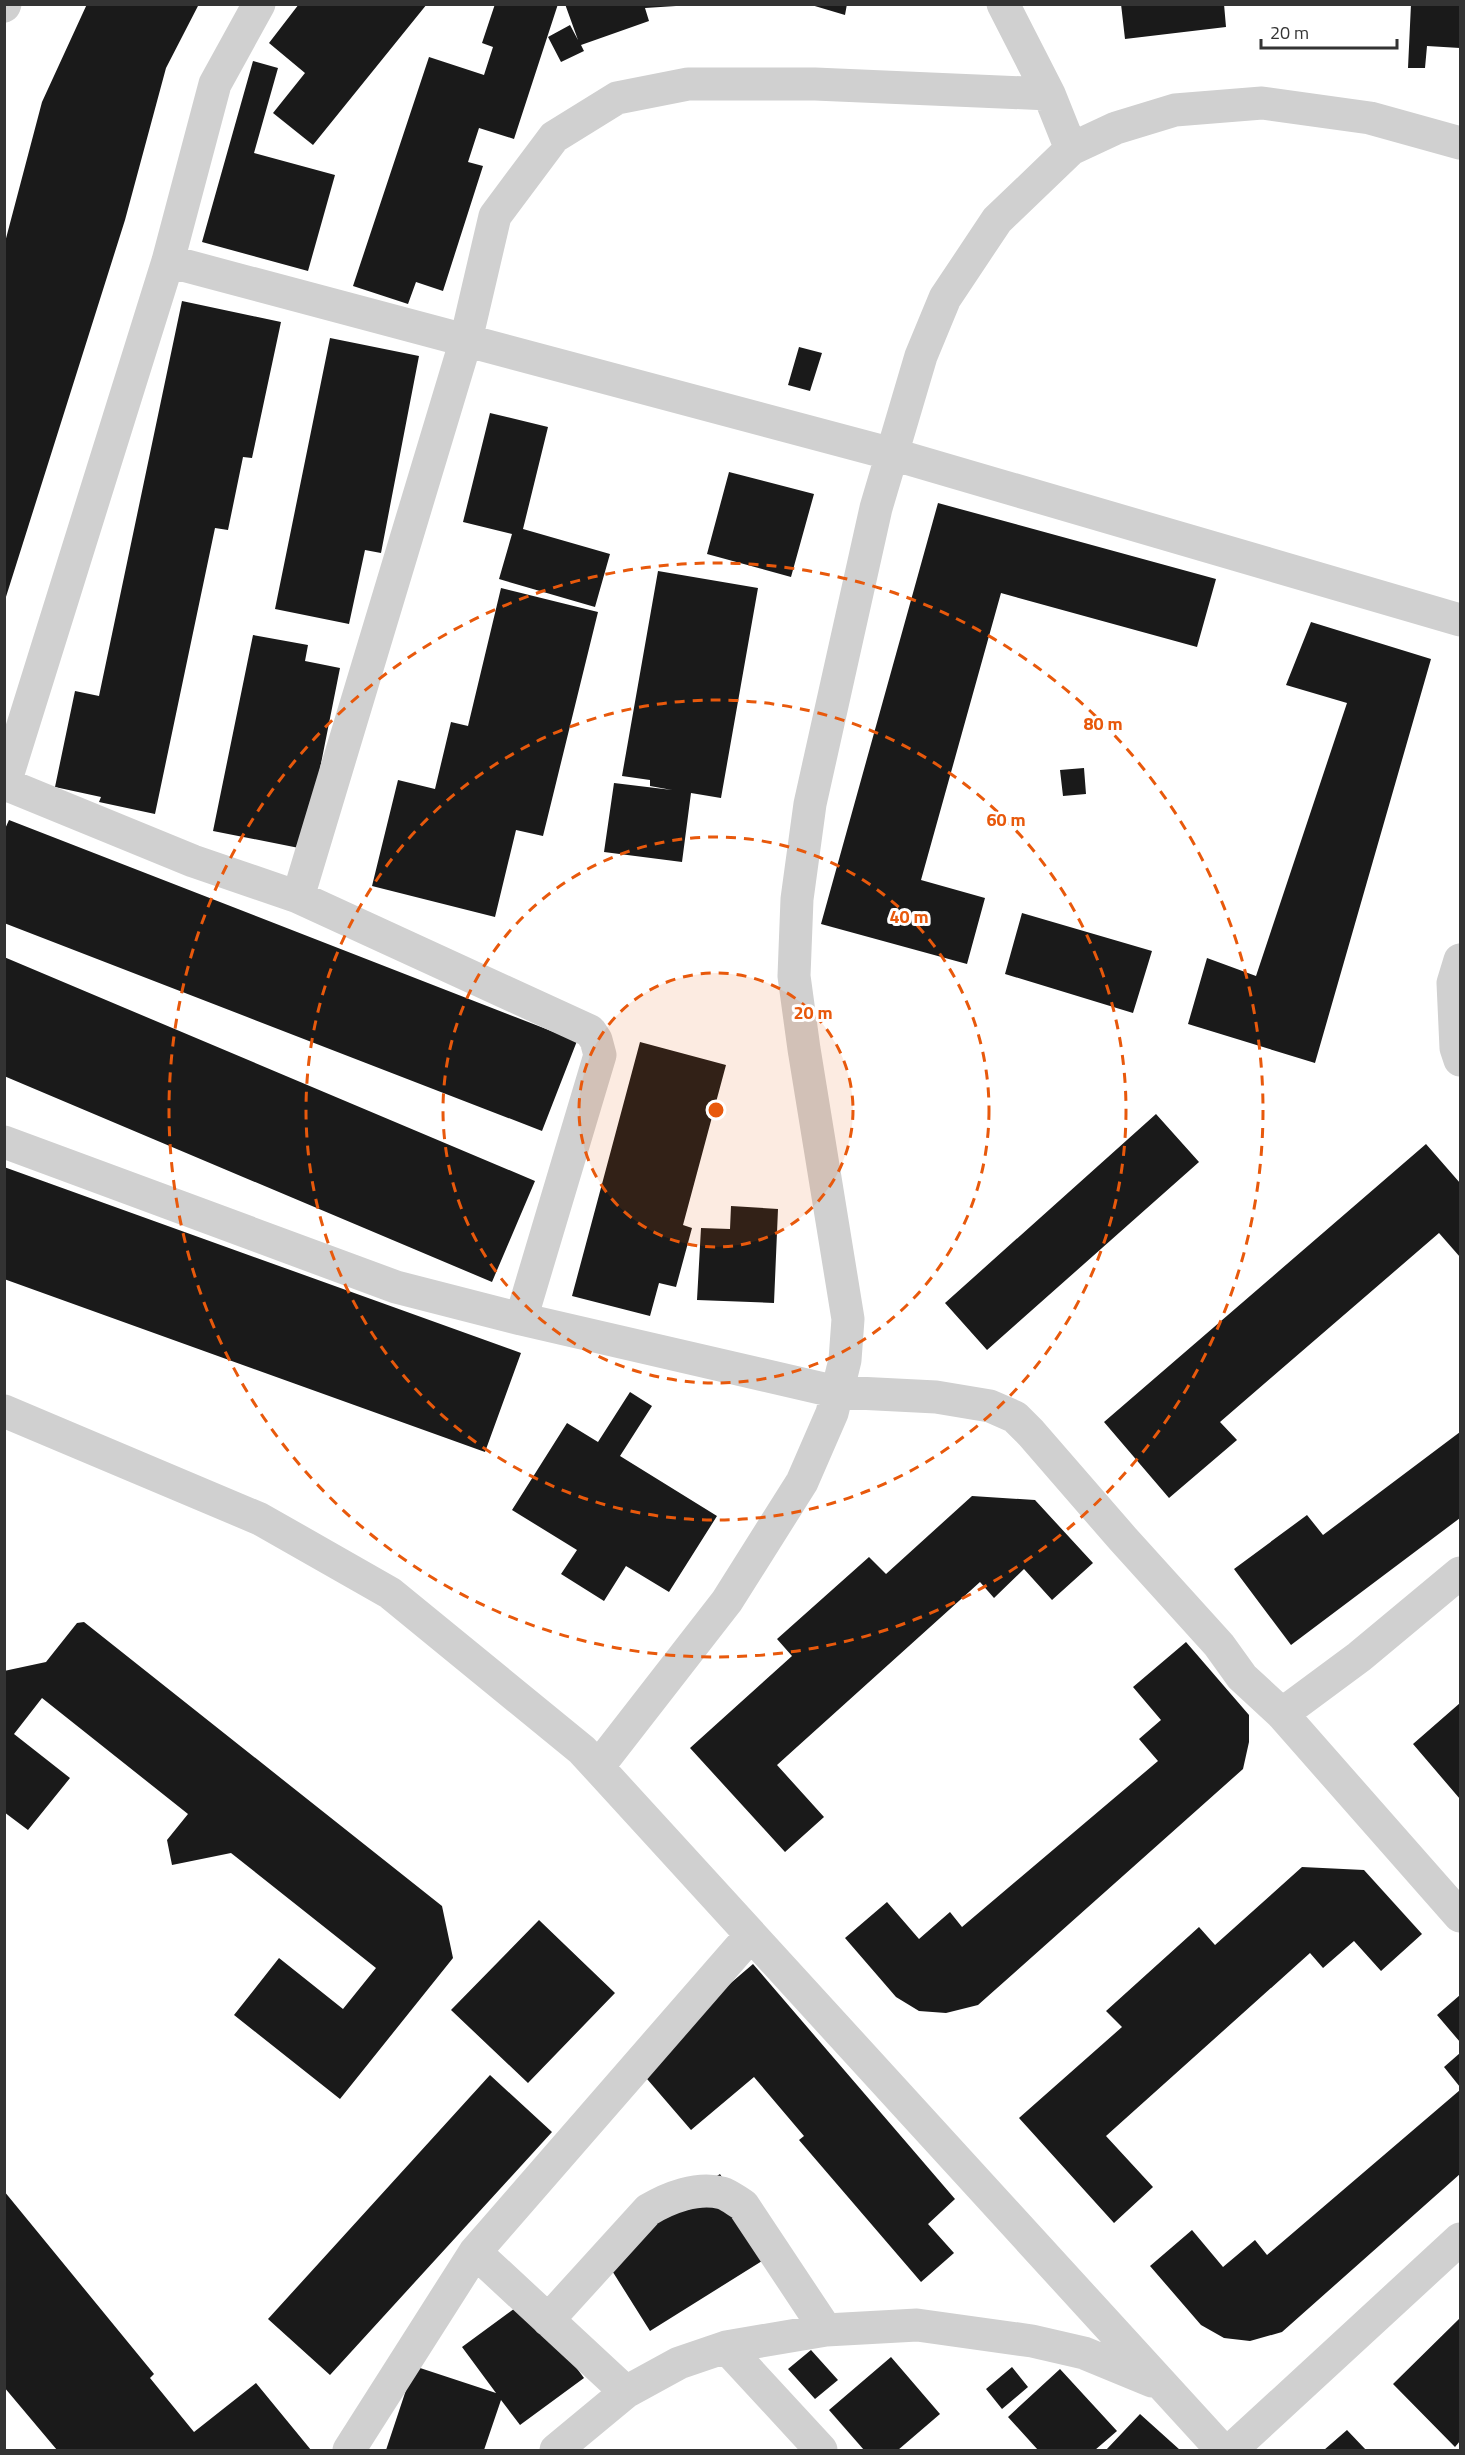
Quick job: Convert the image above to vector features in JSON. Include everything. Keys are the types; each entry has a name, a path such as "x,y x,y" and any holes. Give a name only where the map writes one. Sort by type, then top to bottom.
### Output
{"street":[{"path":"259,4 215,84 168,261 5,785 193,861 298,897 590,1031 596,1040 600,1055 521,1319"},
{"path":"1003,4 1049,94 1071,149"},
{"path":"298,897 466,340 495,216 554,137 617,98 688,84 814,84 1049,94"},
{"path":"598,1767 727,1600 802,1482 832,1413 845,1360 848,1319 794,976 797,899 810,804 876,508 921,356 945,298 997,220 1071,149 1116,128 1175,110 1262,103 1370,118 1461,143"},
{"path":"168,261 892,453 1461,620"},
{"path":"1461,960 1453,983 1456,1048 1461,1060"},
{"path":"4,1142 396,1287 521,1319 837,1392 936,1397 990,1407 1015,1417 1219,1645 1242,1677 1282,1714 1461,1916"},
{"path":"4,1411 260,1520 390,1593 582,1750 1222,2451"},
{"path":"1282,1714 1359,1657 1461,1573"},
{"path":"349,2451 475,2252 751,1935"},
{"path":"548,2320 648,2210 666,2199 705,2192 721,2193 743,2205 826,2330"},
{"path":"1231,2451 1461,2239"},
{"path":"475,2252 626,2392"},
{"path":"556,2451 626,2392 679,2363 726,2347 826,2330 918,2325 1032,2340 1084,2353 1162,2385"},
{"path":"726,2347 821,2451"}],"building":[{"path":"87,4 199,4 166,68 125,220 5,600 4,246 42,102"},
{"path":"299,4 427,4 313,145 273,113 305,73 269,43"},
{"path":"495,4 558,4 514,139 479,128 468,162 483,166 443,291 416,282 408,304 353,286 429,57 484,75 493,47 482,43"},
{"path":"565,4 676,4 676,6 645,8 649,21 581,45 584,51 561,62 548,37 570,25 578,40"},
{"path":"808,4 847,4 845,15"},
{"path":"1121,4 1224,4 1226,27 1125,39"},
{"path":"1411,4 1460,4 1460,48 1427,46 1425,68 1408,68"},
{"path":"253,61 278,68 254,153 335,175 308,271 202,242"},
{"path":"182,301 281,322 252,458 243,457 228,530 215,528 155,814 99,802 101,797 55,787 75,691 99,696"},
{"path":"330,338 419,356 381,553 365,550 349,624 275,609"},
{"path":"799,347 822,353 810,391 788,385"},
{"path":"490,413 548,427 523,529 610,554 595,607 499,579 512,534 463,522"},
{"path":"729,472 814,494 791,577 707,554"},
{"path":"938,503 1216,579 1197,647 1001,593 921,880 985,898 967,964 821,924"},
{"path":"658,571 758,588 721,798 691,793 682,862 604,852 614,783 672,790 650,786 650,780 622,776"},
{"path":"501,588 598,612 543,836 516,830 495,917 372,886 398,780 435,789 451,722 468,726"},
{"path":"1311,622 1431,659 1315,1063 1188,1024 1207,958 1256,976 1347,703 1286,685"},
{"path":"253,635 308,645 305,661 340,668 304,849 213,831"},
{"path":"1084,768 1086,794 1063,796 1060,770"},
{"path":"9,820 577,1041 542,1131 4,923 4,831"},
{"path":"1022,913 1152,951 1133,1013 1005,974"},
{"path":"4,957 535,1181 492,1282 4,1076"},
{"path":"640,1042 726,1065 683,1225 692,1228 676,1287 659,1283 650,1316 572,1296"},
{"path":"1156,1114 1199,1162 987,1350 945,1303"},
{"path":"1426,1144 1460,1183 1460,1257 1439,1233 1220,1422 1237,1440 1169,1498 1104,1422"},
{"path":"4,1167 521,1353 485,1452 4,1279"},
{"path":"731,1206 778,1209 774,1303 697,1300 701,1228 730,1229"},
{"path":"630,1392 652,1406 620,1456 717,1516 669,1592 626,1566 604,1601 561,1574 577,1550 512,1510 567,1423 598,1442"},
{"path":"1460,1432 1460,1518 1291,1645 1234,1569 1307,1515 1323,1535"},
{"path":"972,1496 1035,1500 1093,1563 1052,1600 1024,1569 994,1598 980,1582 777,1765 824,1817 785,1852 690,1748 792,1656 777,1639 869,1557 886,1574"},
{"path":"84,1622 442,1906 453,1958 340,2099 234,2015 279,1958 343,2009 376,1968 231,1853 172,1865 167,1840 188,1814 42,1698 14,1734 70,1778 28,1830 4,1812 4,1671 46,1662 77,1623"},
{"path":"1186,1642 1249,1715 1249,1742 1243,1769 978,2005 946,2013 919,2011 896,1997 845,1938 887,1902 919,1939 950,1912 962,1927 1158,1761 1139,1739 1161,1720 1133,1687"},
{"path":"1460,1703 1460,1799 1413,1744"},
{"path":"1302,1867 1364,1870 1422,1934 1381,1971 1354,1941 1323,1968 1310,1953 1106,2136 1153,2187 1114,2223 1019,2118 1122,2027 1106,2011 1199,1927 1215,1945"},
{"path":"539,1920 615,1993 528,2083 451,2010"},
{"path":"753,1964 955,2199 928,2224 954,2253 921,2282 799,2140 804,2136 754,2077 691,2130 635,2065"},
{"path":"1460,1995 1460,2042 1437,2015"},
{"path":"1460,2053 1460,2087 1444,2067"},
{"path":"490,2075 552,2132 330,2375 268,2319"},
{"path":"1460,2090 1460,2174 1282,2332 1250,2341 1224,2338 1201,2325 1150,2266 1192,2230 1223,2267 1255,2240 1267,2255"},
{"path":"720,2174 770,2256 650,2331 599,2250"},
{"path":"4,2191 154,2374 150,2378 194,2432 256,2383 311,2450 57,2450 4,2387"},
{"path":"526,2300 584,2378 520,2425 501,2400 484,2450 386,2450 414,2366 496,2393 462,2347"},
{"path":"1460,2318 1460,2441 1455,2447 1393,2384"},
{"path":"811,2350 838,2380 815,2399 788,2369"},
{"path":"891,2357 940,2414 898,2450 864,2450 829,2410"},
{"path":"1012,2367 1028,2387 1002,2409 986,2389"},
{"path":"1060,2369 1117,2431 1095,2450 1038,2450 1008,2417"},
{"path":"1140,2414 1180,2450 1106,2450"},
{"path":"1347,2430 1366,2450 1324,2450"}]}
